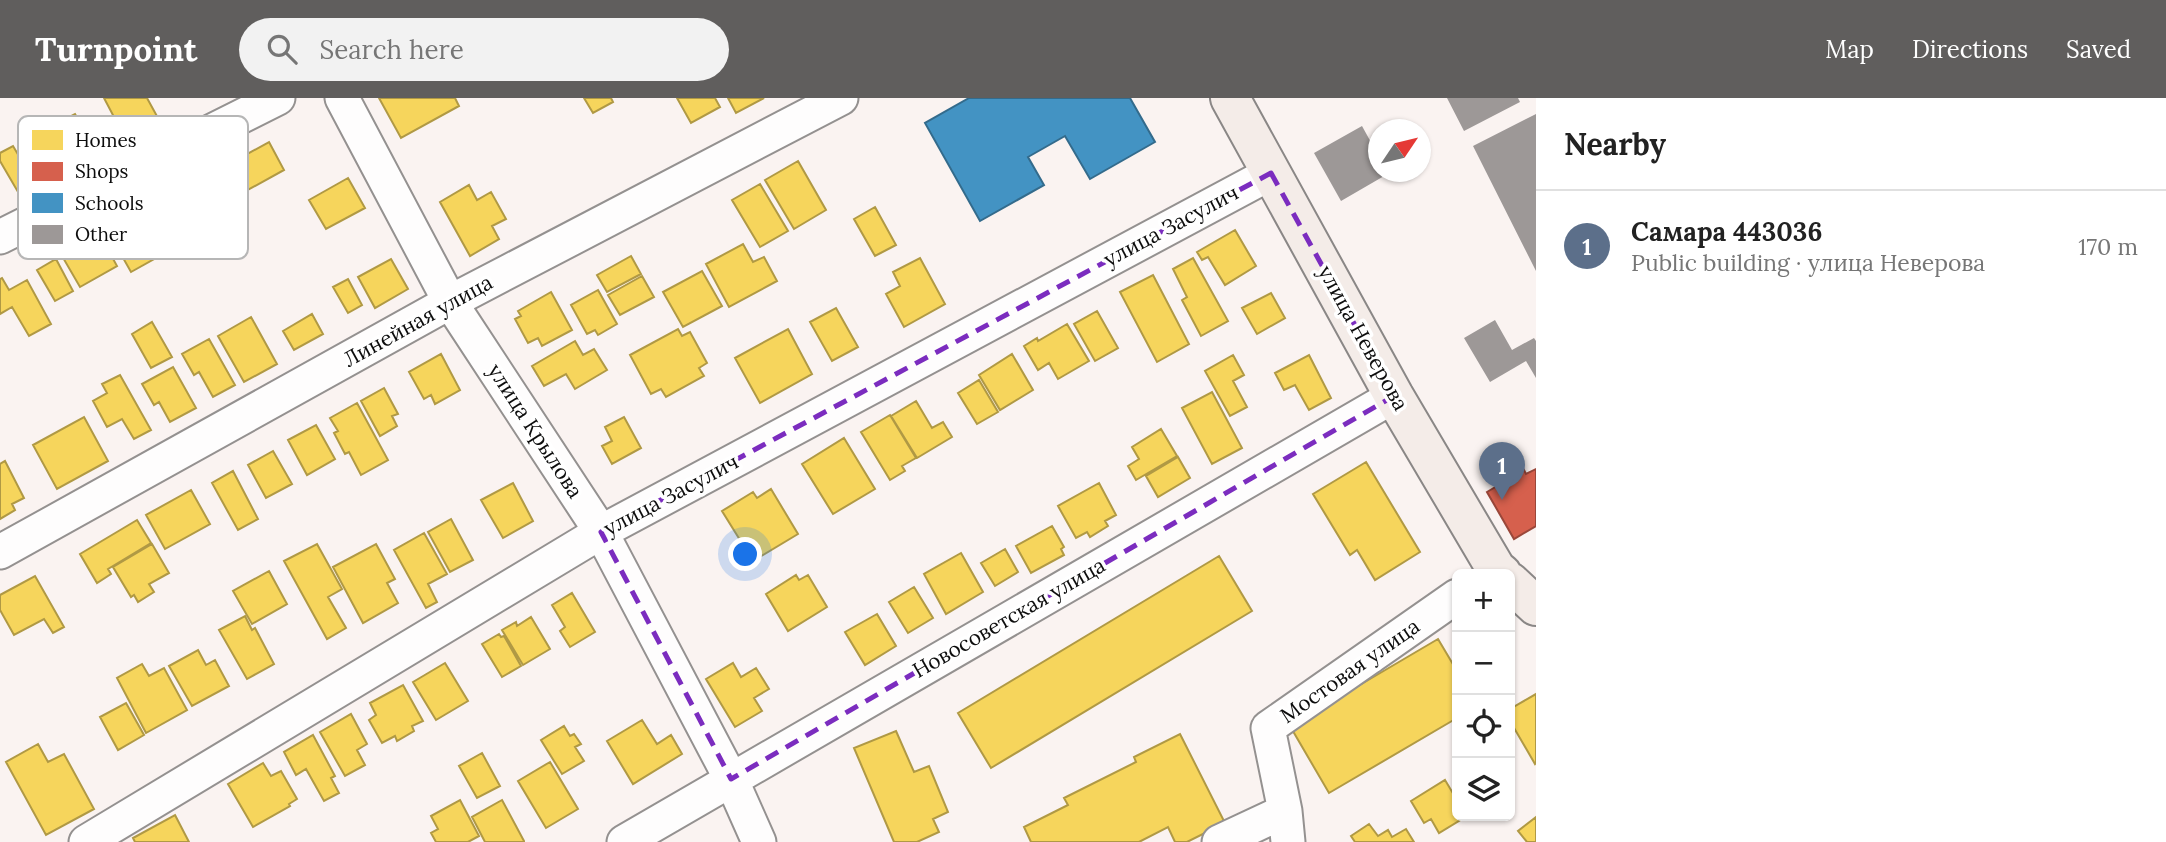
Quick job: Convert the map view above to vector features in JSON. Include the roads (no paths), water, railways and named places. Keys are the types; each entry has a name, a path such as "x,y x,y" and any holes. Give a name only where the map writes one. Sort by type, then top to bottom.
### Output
{"street":[{"path":"242,116 278,98"},
{"name":"улица Крылова","path":"342,98 450,302 601,532 731,779 760,842"},
{"name":"Линейная улица","path":"0,552 450,302 841,98"},
{"name":"улица Неверова","path":"1230,98 1394,396 1495,569"},
{"name":"улица Засулич","path":"86,842 601,532 1271,173"},
{"path":"0,237 18,228"},
{"name":"Новосоветская улица","path":"624,842 1394,396"},
{"name":"улица Неверова","path":"1515,588 1536,606"},
{"name":"Мостовая улица","path":"1287,827 1268,728 1452,599"},
{"path":"1219,842 1287,827"}],"place":[{"name":"Самара 443036","path":"1502,500"}]}
